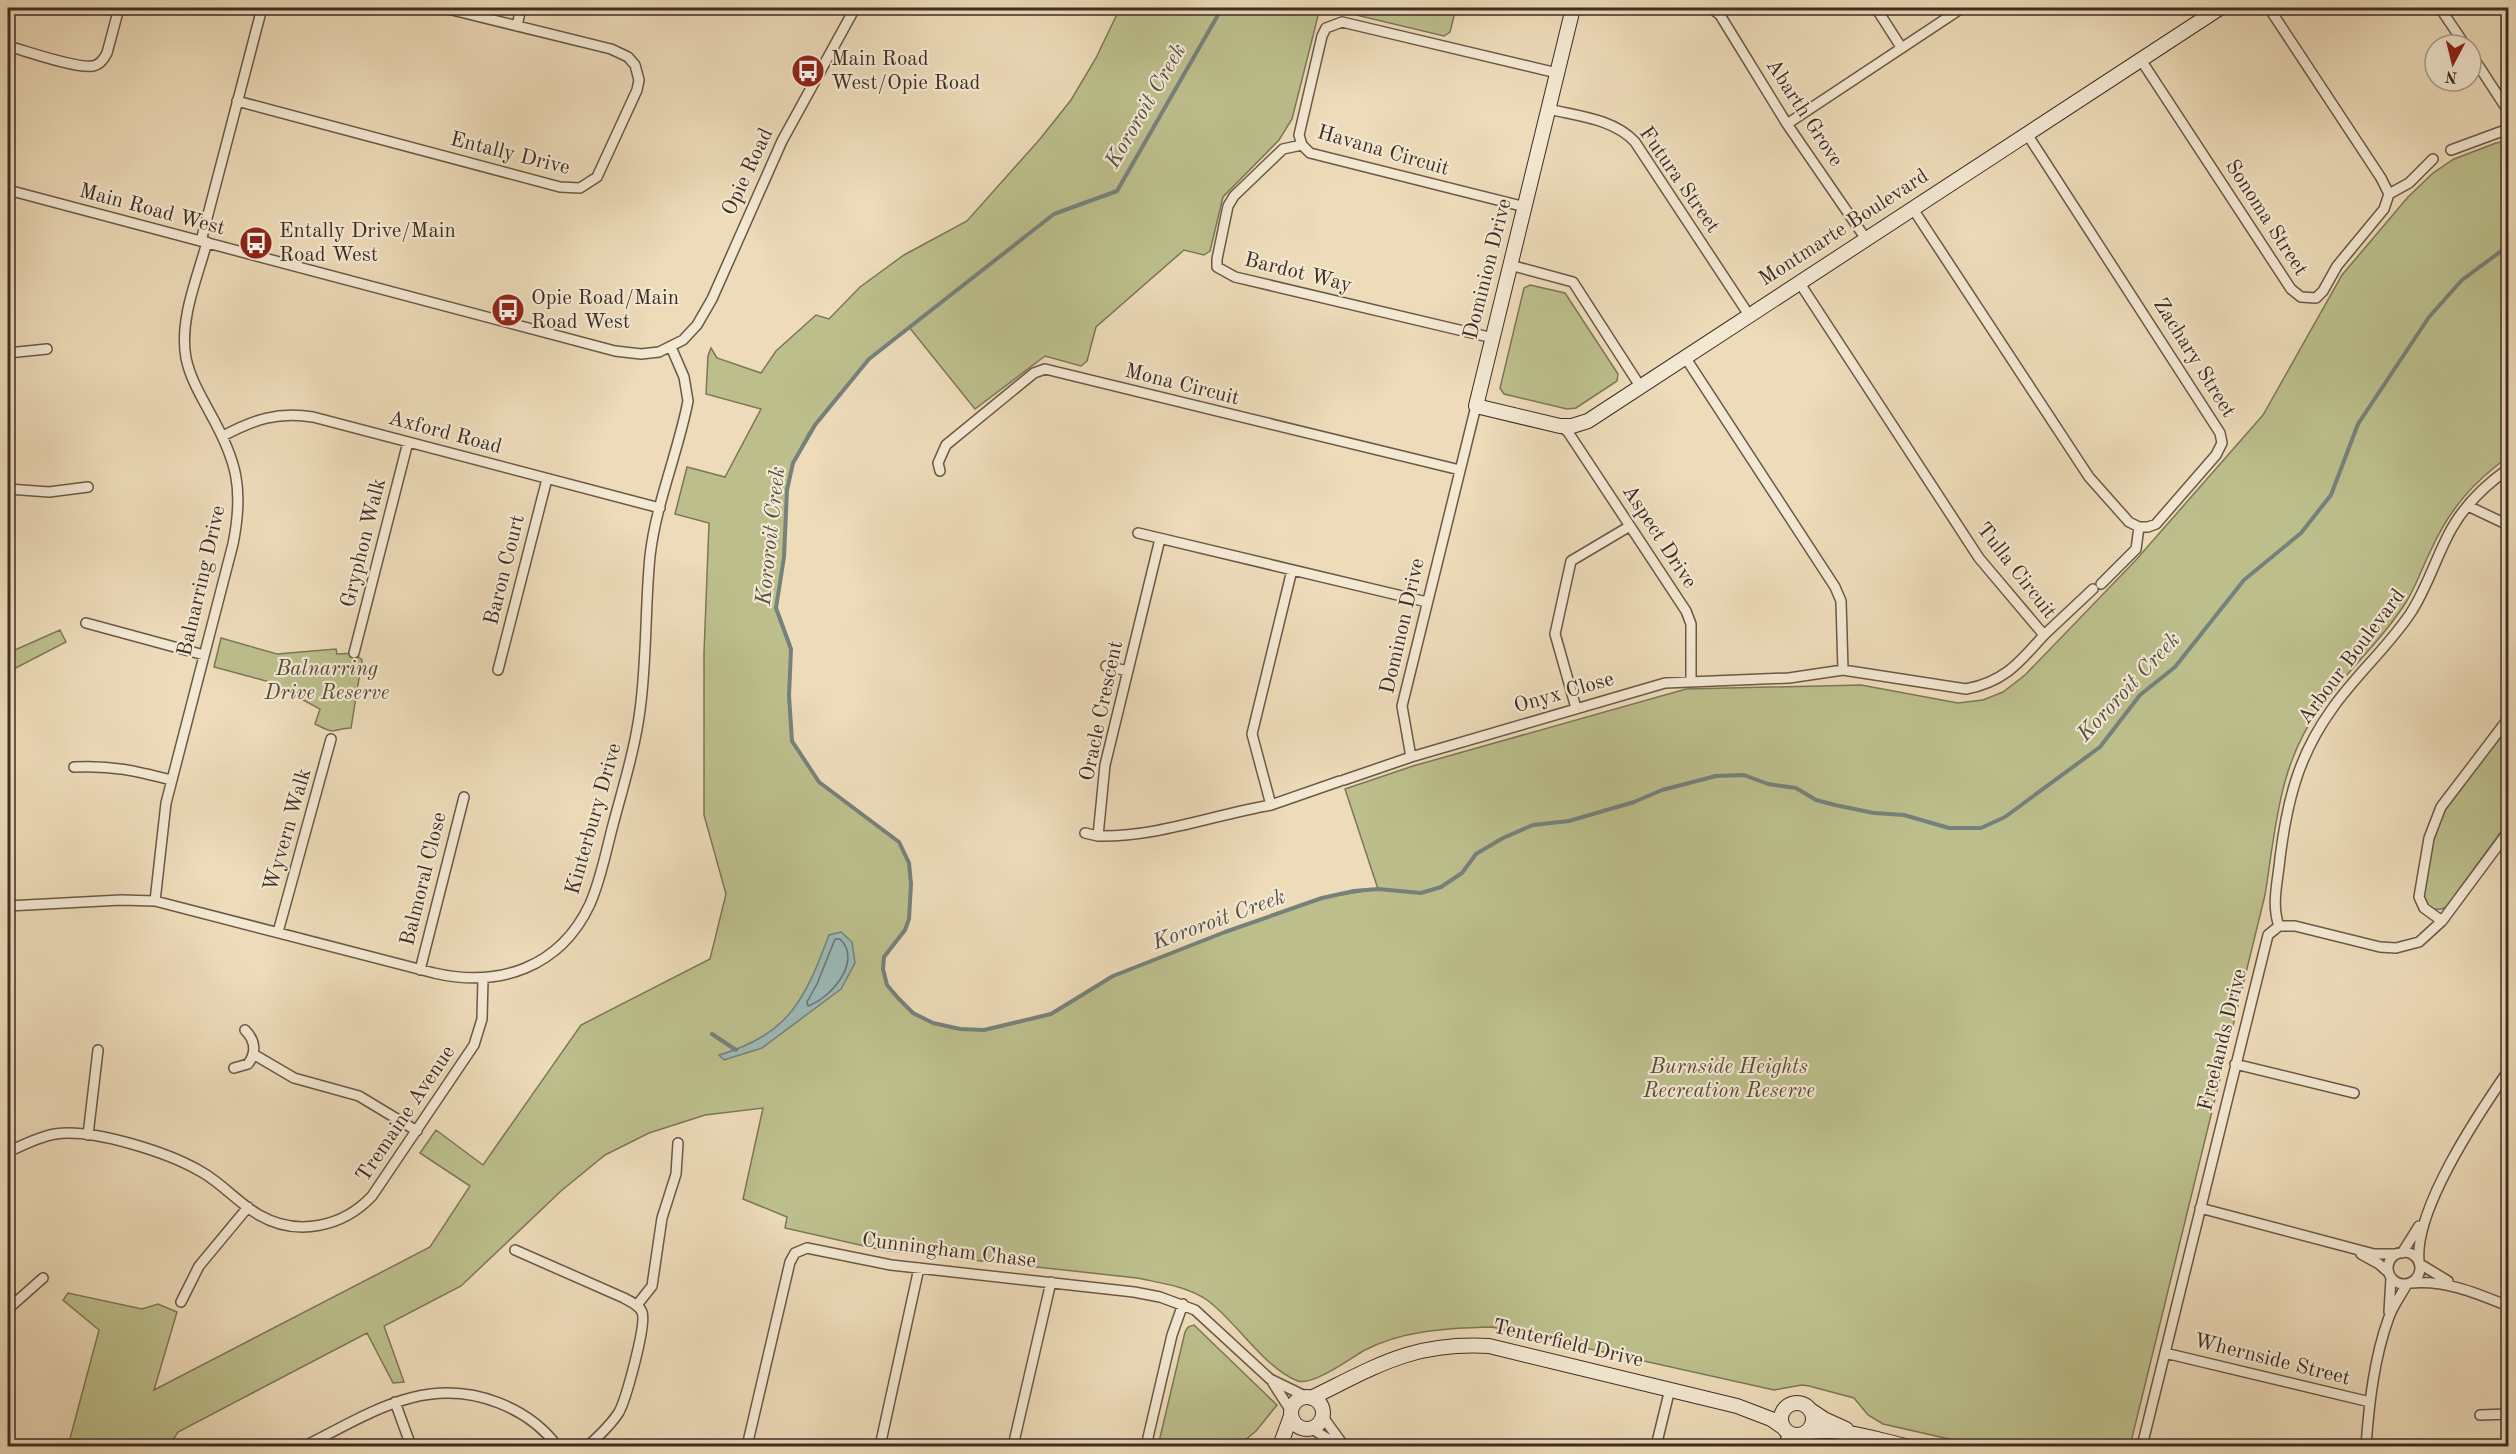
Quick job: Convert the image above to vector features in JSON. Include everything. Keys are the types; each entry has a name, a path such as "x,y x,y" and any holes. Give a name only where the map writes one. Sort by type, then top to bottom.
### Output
{"street":[{"path":"8,46 80,65 94,66 100,63 107,53 119,8"},
{"path":"204,242 237,101 262,8"},
{"name":"Entally Drive","path":"237,101 560,187 575,189 585,186 597,177 637,90 639,80 635,65 628,57 611,49 444,8"},
{"path":"517,26 521,8"},
{"name":"Opie Road","path":"671,347 691,333 704,315 782,141 855,8"},
{"name":"Dominion Drive","path":"1442,539 1573,8"},
{"name":"Abarth Grove","path":"1711,8 1720,15 1787,124 1866,239"},
{"path":"1876,8 1901,47"},
{"path":"1787,124 1962,8"},
{"name":"Montmarte Boulevard","path":"1476,406 1560,426 1572,426 1587,421 2220,8"},
{"path":"2269,8 2381,178 2389,194 2409,183 2433,159"},
{"path":"2440,8 2457,33"},
{"name":"Havana Circuit","path":"1525,207 1310,153 1302,145 1299,135 1322,36 1326,28 1342,22 1557,73"},
{"name":"Sonoma Street","path":"2141,60 2286,283 2301,297 2312,299 2320,295 2337,266 2384,209 2389,194"},
{"path":"2483,72 2508,111"},
{"name":"Futura Street","path":"1548,109 1614,125 1626,132 1749,315"},
{"path":"2451,150 2508,129"},
{"name":"Zachary Street","path":"2027,134 2220,433 2220,448 2178,500 2156,524 2139,527"},
{"name":"Bardot Way","path":"1302,145 1283,149 1234,196 1228,206 1217,267 1235,277 1493,338"},
{"name":"Main Road West","path":"8,190 615,351 651,353 671,347"},
{"path":"1913,208 2089,477 2129,522 2139,527 2136,549 2044,635"},
{"name":"Balnarring Drive","path":"155,901 163,822 171,780 233,543 238,508 237,475 233,459 191,373 185,345 187,318 204,242"},
{"path":"1510,266 1573,282 1640,386"},
{"name":"Tulla Circuit","path":"1799,282 1979,558 2044,635 2009,673 1984,686 1953,688 1843,670 1799,676"},
{"name":"Kinterbury Drive","path":"8,906 121,900 155,901 449,976 483,979 504,976 524,969 555,950 580,921 594,893 625,779 640,712 645,663 650,554 688,401 684,377 671,347"},
{"path":"8,353 47,349"},
{"path":"1685,357 1835,587 1841,601 1843,670"},
{"name":"Mona Circuit","path":"940,471 938,463 946,445 1034,373 1045,369 1460,470"},
{"name":"Axford Road","path":"223,436 256,419 299,414 660,508"},
{"name":"Aspect Drive","path":"1560,426 1568,432 1686,611 1691,624 1691,681"},
{"name":"Gryphon Walk","path":"354,653 408,442"},
{"name":"Arbour Boulevard","path":"2279,926 2275,903 2286,812 2291,790 2307,749 2332,708 2411,613 2453,526 2468,506 2508,469"},
{"name":"Baron Court","path":"498,670 547,479"},
{"path":"8,489 48,492 88,487"},
{"path":"2468,506 2508,525"},
{"path":"1576,708 1555,634 1571,561 1630,526"},
{"path":"1138,533 1426,602"},
{"name":"Oracle Crescent","path":"1098,837 1105,765 1160,539"},
{"name":"Dominon Drive","path":"1411,757 1402,706 1442,539"},
{"path":"1085,833 1098,837 1154,833 1241,810 1271,805 1252,734 1292,570"},
{"path":"86,623 204,655"},
{"path":"1106,666 1128,671"},
{"name":"Onyx Close","path":"1271,805 1411,757 1665,683 1799,676"},
{"path":"2442,921 2424,908 2420,897 2433,824 2441,807 2508,719"},
{"name":"Wyvern Walk","path":"278,932 331,739"},
{"path":"74,767 103,765 171,780"},
{"name":"Balmoral Close","path":"420,969 464,797"},
{"path":"2279,926 2300,927 2380,947 2396,948 2419,942 2442,921 2508,831"},
{"name":"Freelands Drive","path":"2142,1446 2265,944 2271,930 2279,926"},
{"name":"Tremaine Avenue","path":"8,1152 44,1137 70,1134 88,1135 186,1163 203,1172 265,1218 293,1227 318,1226 341,1219 363,1206 372,1197 474,1046 482,1019 483,979"},
{"path":"234,1068 245,1066 253,1054 253,1041 245,1030"},
{"path":"88,1135 98,1050"},
{"path":"253,1054 294,1078 359,1096 417,1131"},
{"path":"2235,1064 2354,1094"},
{"path":"2389,1318 2390,1262 2424,1219 2467,1135 2508,1071"},
{"path":"637,1305 652,1286 662,1218 676,1174 678,1143"},
{"path":"181,1302 199,1266 248,1207"},
{"path":"2200,1208 2374,1254 2411,1254 2419,1262 2458,1287"},
{"path":"2366,1446 2370,1402 2379,1351 2389,1318 2409,1284 2419,1275 2418,1243 2424,1219"},
{"path":"2343,1245 2374,1261 2396,1282 2409,1284 2434,1282 2458,1287 2508,1306"},
{"name":"Cunningham Chase","path":"747,1446 790,1262 795,1253 801,1249 814,1249 872,1262 1134,1292 1183,1304 1210,1322 1270,1379 1290,1391 1309,1398"},
{"path":"515,1250 637,1305 642,1312 643,1322 624,1399 611,1423 588,1446"},
{"path":"880,1446 919,1268"},
{"path":"8,1309 44,1278"},
{"path":"1013,1446 1051,1282"},
{"path":"1146,1446 1172,1335 1183,1304"},
{"name":"Tenterfield Drive","path":"1309,1398 1391,1359 1411,1353 1469,1345 1509,1349 1737,1406 1771,1419 1785,1429"},
{"name":"Whernside Street","path":"2165,1353 2370,1402"},
{"name":"Tenterfield Drive","path":"1323,1415 1332,1399 1356,1375"},
{"name":"Cunningham Chase","path":"1270,1379 1291,1414"},
{"path":"1656,1446 1670,1389"},
{"path":"305,1446 395,1402 433,1392 476,1395 519,1412 558,1446"},
{"path":"1280,1446 1295,1403 1309,1398 1320,1403 1323,1415 1342,1446"},
{"path":"395,1402 411,1446"},
{"path":"1786,1446 1782,1417 1788,1406 1800,1404 1824,1419 1871,1438"},
{"name":"Tenterfield Drive","path":"1737,1406 1763,1408 1788,1406"},
{"path":"1800,1438 1813,1422 1809,1409"},
{"path":"1291,1414 1297,1425 1342,1446"},
{"path":"2480,1415 2508,1414"},
{"path":"1286,1446 1309,1429 1317,1426 1323,1415"},
{"path":"1785,1429 1800,1438 1822,1431 1906,1446"}],"green space":[{"name":"Burnside Heights Recreation Reserve","path":"1120,8 1320,8 1292,119 1279,140 1223,197 1210,251 1204,255 1184,250 1096,327 1087,361 1081,366 1045,356 975,409 909,327 869,359 825,411 808,434 793,463 787,490 784,557 776,608 791,649 789,696 792,741 819,782 899,842 909,863 911,884 909,919 905,930 884,957 883,969 887,985 913,1013 933,1023 960,1029 984,1030 1051,1014 1113,976 1225,932 1322,898 1378,889 1345,789 1413,766 1686,689 1861,685 1958,703 1983,700 2003,692 2025,675 2135,561 2263,415 2342,275 2408,197 2433,173 2454,159 2496,143 2508,141 2508,457 2484,476 2454,510 2438,536 2399,613 2322,705 2307,727 2296,750 2281,797 2265,895 2130,1446 1980,1446 1883,1424 1868,1415 1854,1398 1809,1386 1774,1390 1492,1327 1443,1329 1410,1334 1363,1351 1312,1380 1298,1381 1274,1367 1207,1300 1182,1288 1137,1278 882,1250 785,1228 787,1217 743,1199 763,1108 705,1115 649,1133 605,1155 561,1191 461,1286 384,1326 404,1382 393,1383 367,1333 178,1432 169,1446 68,1446 99,1330 63,1300 68,1293 142,1309 158,1304 177,1312 154,1390 430,1247 470,1186 420,1153 436,1130 483,1165 581,1025 710,959 726,894 704,815 704,653 709,523 675,514 687,467 725,477 761,409 706,394 708,356 711,348 717,358 761,373 776,351 816,315 829,319 860,287 904,255 967,221 1040,139 1071,100 1096,58"},
{"path":"1327,8 1456,8 1450,32 1444,36"},
{"path":"1530,285 1565,293 1618,374 1617,381 1576,408 1567,409 1504,394 1500,388 1524,288"},
{"path":"60,630 66,642 8,672 8,653"},
{"name":"Balnarring Drive Reserve","path":"221,638 277,654 336,649 337,654 359,657 362,660 351,728 333,731 322,728 315,724 320,709 270,682 214,667"},
{"path":"2508,726 2508,822 2447,906 2440,909 2433,908 2425,902 2424,898 2429,858 2436,829 2454,795"},
{"path":"1194,1325 1277,1405 1256,1431 1238,1446 1158,1446 1185,1332 1188,1327"}],"water":[{"path":"841,932 852,942 855,963 841,989 762,1048 724,1060 719,1055 743,1047 762,1037 791,1012 812,978 829,935"}],"waterway":[{"name":"Kororoit Creek","path":"1222,8 1117,191 1054,214 869,359 815,425 793,463 787,490 784,557 776,608 791,649 789,696 792,741 819,782 899,842 909,863 911,884 909,919 905,930 884,957 883,969 887,985 898,998 913,1013 933,1023 960,1029 984,1030 1051,1014 1113,976 1225,932 1322,898 1354,891 1378,889 1421,893 1441,887 1462,873 1476,854 1503,838 1533,825 1569,821 1634,802 1662,790 1716,776 1744,775 1768,784 1796,788 1816,800 1835,805 1874,813 1904,815 1949,828 1981,828 2005,817 2100,747 2140,695 2175,667 2244,580 2301,533 2331,495 2358,424 2429,317 2462,280 2508,246"},
{"path":"712,1034 736,1050"}],"place":[{"name":"Main Road West/Opie Road","path":"808,71"},
{"name":"Entally Drive/Main Road West","path":"256,243"},
{"name":"Opie Road/Main Road West","path":"508,310"}]}
